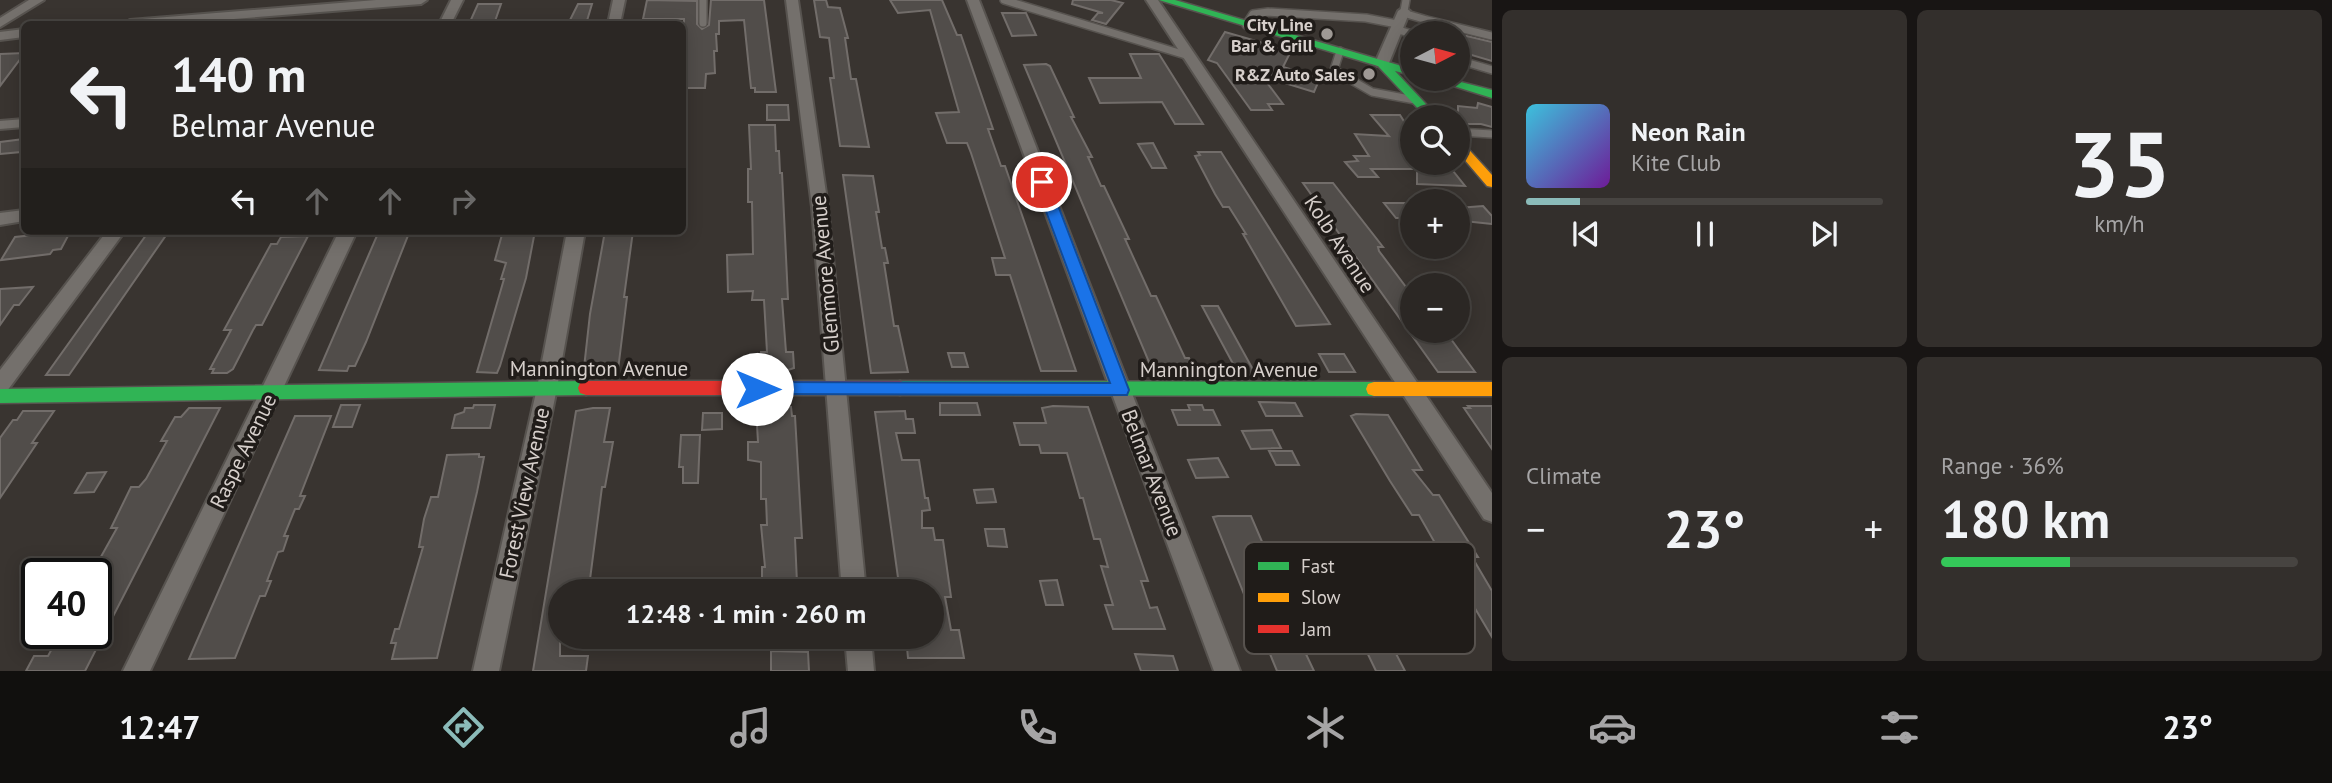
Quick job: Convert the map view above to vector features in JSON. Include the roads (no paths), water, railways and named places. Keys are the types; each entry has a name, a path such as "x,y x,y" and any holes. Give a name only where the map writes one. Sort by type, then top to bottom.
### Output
{"street":[{"path":"0,23 38,0"},
{"path":"272,21 289,0"},
{"path":"168,21 421,0"},
{"path":"446,21 457,0"},
{"path":"615,21 619,0"},
{"name":"Glenmore Avenue","path":"793,0 817,183 853,579"},
{"name":"Belmar Avenue","path":"973,0 1227,671"},
{"name":"Kolb Avenue","path":"1152,0 1492,512"},
{"path":"1164,0 1400,68"},
{"path":"1382,63 1401,16"},
{"path":"0,36 21,33"},
{"path":"1382,63 1420,105"},
{"path":"1470,88 1490,94"},
{"path":"0,125 21,123"},
{"path":"1470,158 1492,183"},
{"path":"0,219 21,216"},
{"path":"0,385 113,235"},
{"name":"Raspe Avenue","path":"136,671 346,235"},
{"name":"Forest View Avenue","path":"486,671 547,388 575,235"},
{"name":"Mannington Avenue","path":"0,396 547,388 1492,389"},
{"path":"859,649 861,671"}],"lane":[{"path":"703,0 703,23"},
{"path":"1004,0 1189,56"},
{"path":"1246,25 1253,14 1266,12 1313,16 1401,16 1492,36"},
{"path":"1340,51 1334,71 1372,92 1415,100"},
{"path":"1470,64 1491,70 1490,94"},
{"path":"1470,133 1492,134"}],"place":[{"name":"City Line Bar & Grill","path":"1327,34"},
{"name":"R&Z Auto Sales","path":"1369,74"}]}
